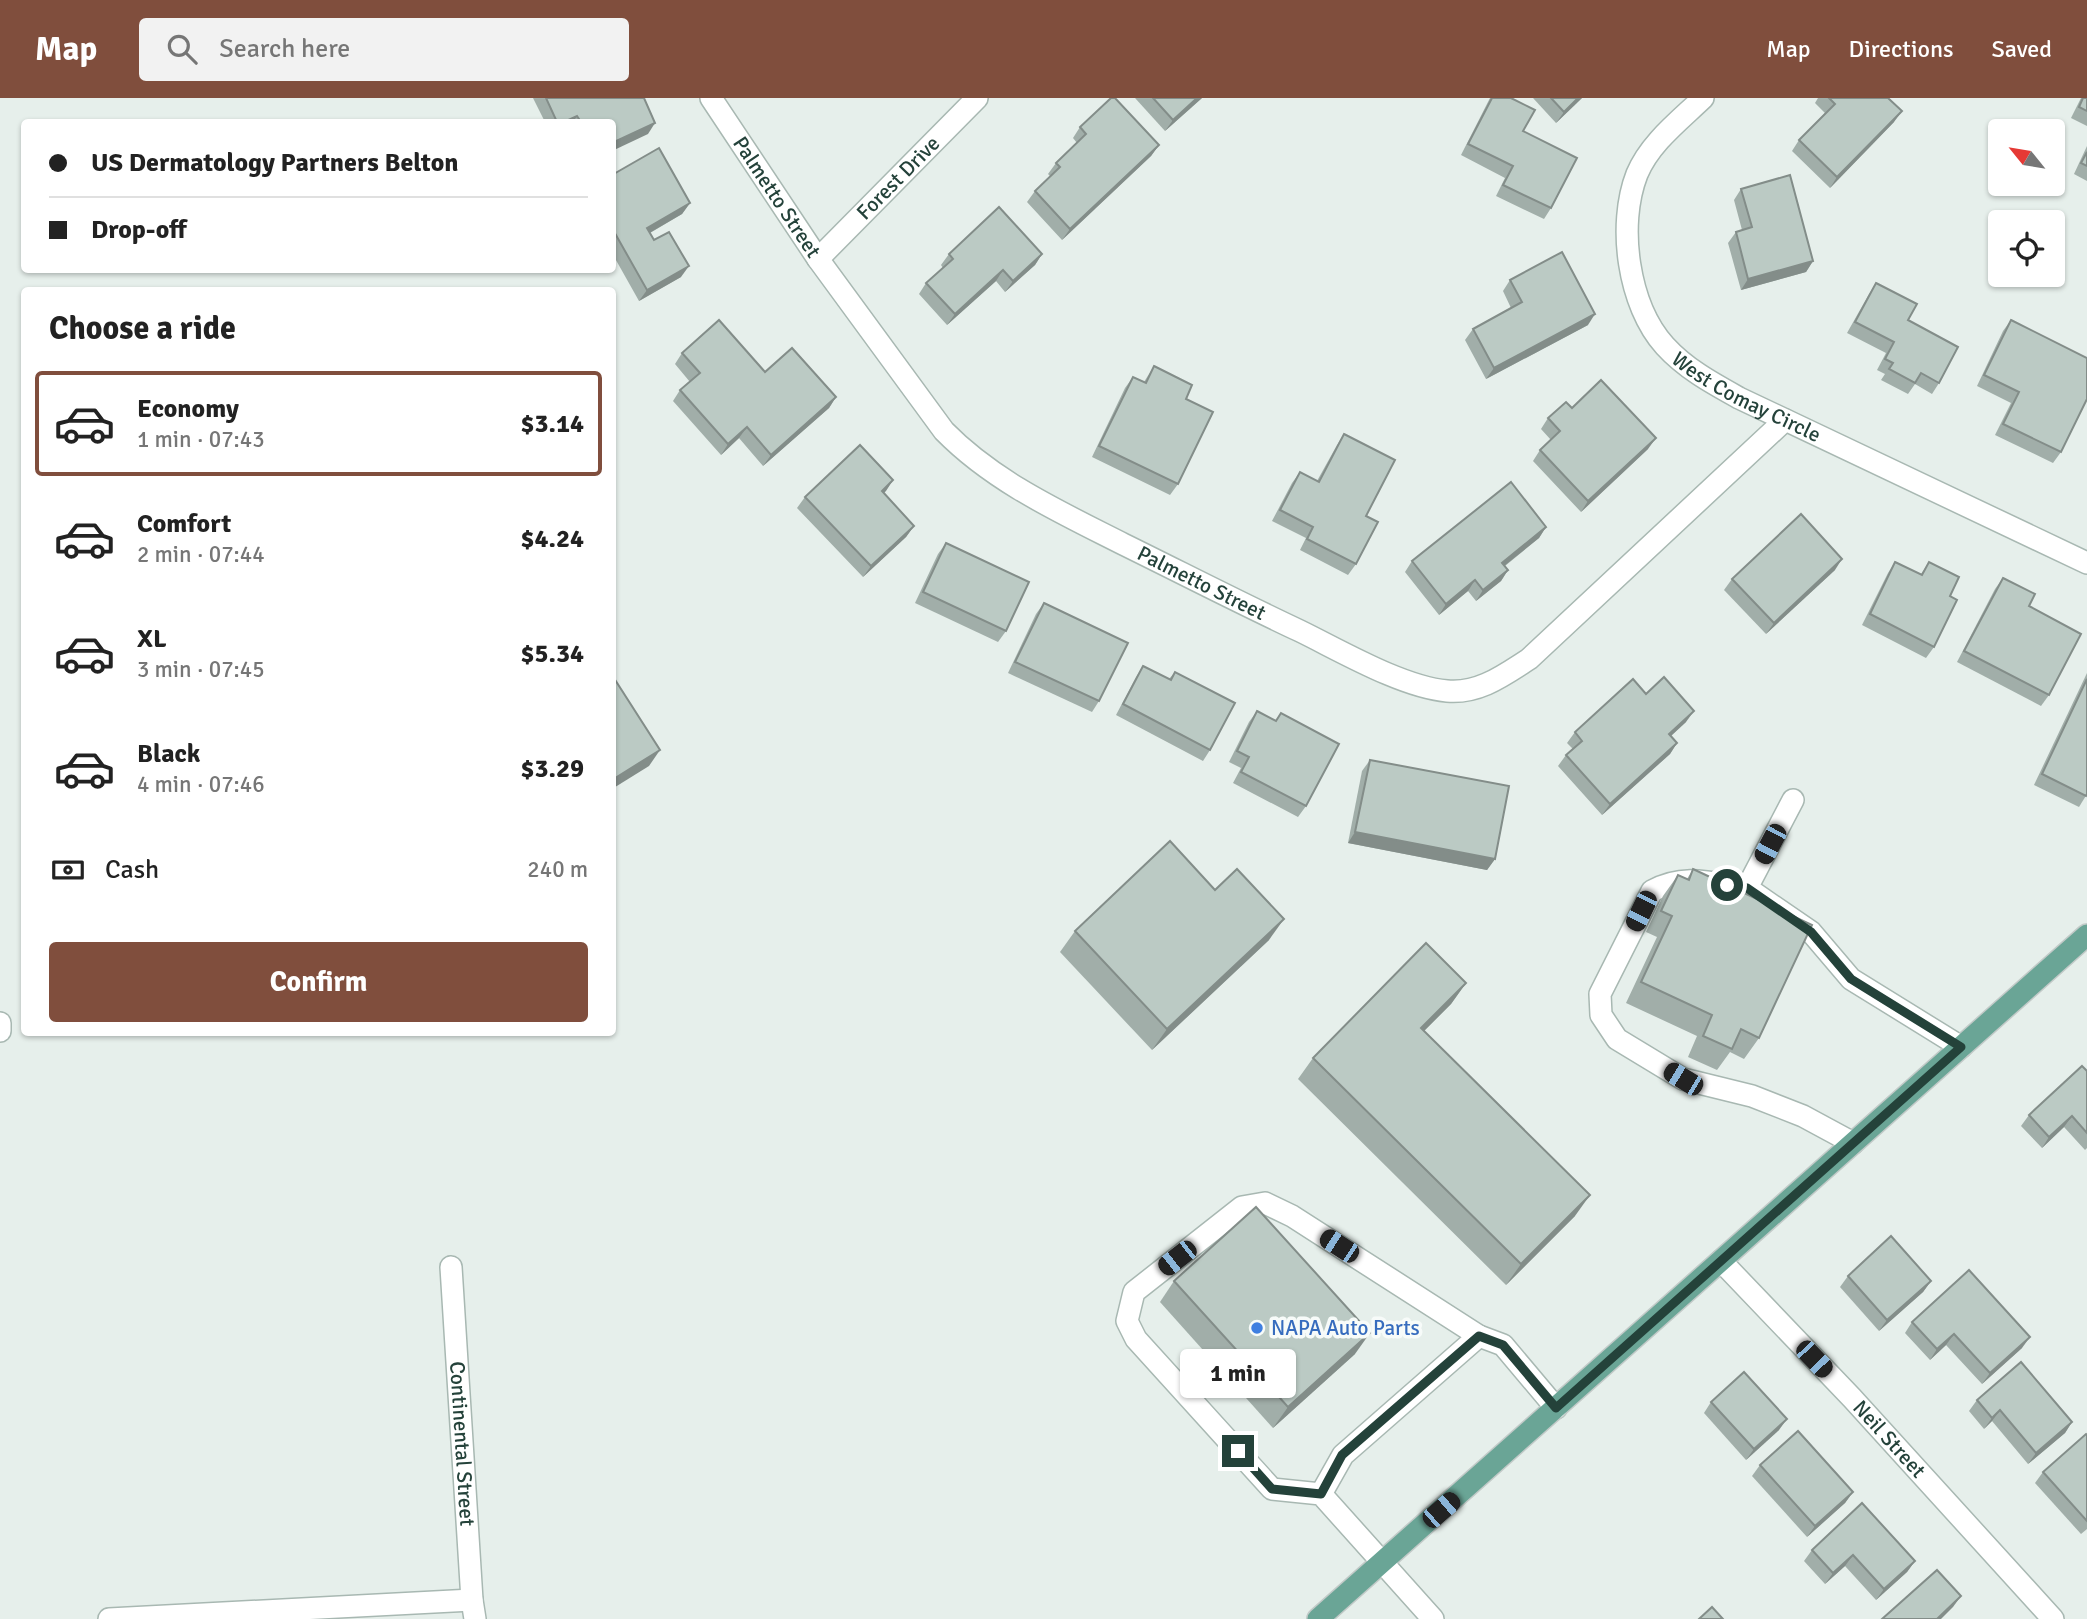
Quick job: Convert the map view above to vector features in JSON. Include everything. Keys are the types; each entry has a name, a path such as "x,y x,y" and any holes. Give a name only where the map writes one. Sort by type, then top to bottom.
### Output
{"main road":[{"path":"1318,1619 1961,1047 2084,946"}],"street":[{"name":"Palmetto Street","path":"711,98 818,259 944,431 964,451 998,476 1071,517 1262,613 1419,685 1448,691 1474,689 1494,682 1529,659 1785,420"},
{"name":"Forest Drive","path":"818,259 977,98"},
{"name":"West Comay Circle","path":"1703,98 1656,143 1638,173 1629,203 1628,258 1634,285 1643,311 1664,344 1692,371 1739,398 2087,563"},
{"path":"1747,888 1793,800"},
{"path":"1853,1143 1802,1116 1752,1096 1683,1079 1616,1039 1601,1015 1600,994 1651,891 1666,882 1686,879 1747,888 1811,932 1851,979 1961,1047"},
{"path":"0,1023 0,1031"},
{"path":"1433,1619 1321,1494 1272,1489 1136,1339 1127,1321 1134,1292 1242,1207 1265,1203 1292,1216 1479,1336 1503,1345 1556,1408"},
{"name":"Neil Street","path":"1721,1261 1852,1398 2053,1619"},
{"name":"Continental Street","path":"451,1267 474,1609"},
{"path":"1321,1494 1342,1455 1479,1336"},
{"path":"109,1619 474,1609"}],"building":[{"path":"546,98 644,98 655,123 616,141 616,119 579,119 577,116 556,119"},
{"path":"1111,98 1115,98 1159,145 1070,229 1035,191 1060,167 1056,163 1086,134 1080,127"},
{"path":"1153,98 1197,98 1173,120"},
{"path":"1492,98 1511,98 1535,110 1523,131 1577,158 1551,208 1503,185 1513,166 1468,144"},
{"path":"1551,98 1578,98 1564,112"},
{"path":"1829,98 1888,98 1902,111 1837,177 1799,140 1835,104"},
{"path":"2083,98 2087,98 2087,111 2079,107"},
{"path":"659,148 690,203 647,228 654,240 669,232 689,266 647,290 616,235 616,173"},
{"path":"2087,152 2087,166 2081,163"},
{"path":"1790,175 1813,261 1748,279 1736,232 1752,227 1741,189"},
{"path":"999,207 1042,254 1013,281 1003,270 955,314 926,283 953,259 949,254"},
{"path":"1562,252 1595,314 1494,368 1473,329 1522,302 1510,280"},
{"path":"1876,283 1917,304 1908,320 1958,347 1939,383 1921,373 1915,383 1889,369 1893,363 1885,359 1894,342 1855,322"},
{"path":"719,320 765,372 792,348 836,397 771,455 747,427 728,444 680,390 700,373 682,353"},
{"path":"2011,320 2087,358 2087,399 2061,452 2003,424 2019,392 1984,375"},
{"path":"1154,366 1192,385 1186,399 1213,412 1178,484 1099,446 1133,377 1146,383"},
{"path":"1601,380 1656,438 1588,501 1540,450 1560,431 1548,418 1566,402 1572,408"},
{"path":"1344,434 1395,460 1366,516 1378,522 1356,564 1307,539 1313,527 1280,510 1300,472 1319,482"},
{"path":"860,445 893,480 882,491 914,526 871,566 805,497"},
{"path":"1511,482 1546,527 1502,563 1508,570 1483,590 1475,580 1446,604 1412,561"},
{"path":"1801,514 1842,559 1774,623 1732,579"},
{"path":"946,543 1029,582 1006,631 923,592"},
{"path":"1895,562 1922,575 1929,562 1959,577 1950,596 1957,600 1934,647 1870,614"},
{"path":"2003,578 2035,594 2029,606 2081,634 2049,695 1964,651"},
{"path":"1044,603 1128,643 1099,701 1015,662"},
{"path":"1143,666 1171,680 1175,672 1235,703 1210,750 1123,704"},
{"path":"1664,677 1694,711 1669,734 1677,743 1610,804 1566,755 1582,741 1575,732 1633,679 1646,694"},
{"path":"2087,679 2087,794 2086,796 2042,774"},
{"path":"616,681 660,750 616,778"},
{"path":"1257,711 1276,721 1281,713 1339,744 1306,806 1241,772 1249,757 1237,751"},
{"path":"1370,760 1509,786 1495,859 1355,832"},
{"path":"1170,841 1215,890 1237,869 1284,919 1167,1029 1075,931"},
{"path":"1693,869 1812,925 1759,1038 1741,1029 1732,1049 1703,1036 1712,1015 1641,982 1672,916 1661,911 1678,875 1689,880"},
{"path":"1426,943 1466,983 1421,1028 1590,1195 1521,1264 1313,1058"},
{"path":"2082,1066 2087,1071 2087,1133 2072,1116 2049,1137 2029,1115"},
{"name":"NAPA Auto Parts","path":"1256,1207 1370,1333 1288,1407 1174,1281"},
{"path":"1891,1236 1931,1281 1887,1320 1848,1276"},
{"path":"1969,1270 2030,1337 1990,1373 1954,1334 1937,1349 1912,1322"},
{"path":"2021,1362 2072,1422 2036,1453 2000,1410 1992,1418 1977,1400"},
{"path":"1744,1372 1787,1419 1754,1449 1711,1402"},
{"path":"1798,1431 1853,1492 1815,1526 1760,1465"},
{"path":"2087,1435 2087,1521 2043,1472"},
{"path":"1862,1503 1915,1561 1884,1589 1853,1555 1833,1573 1812,1550"},
{"path":"1937,1570 1961,1596 1939,1619 1882,1619"},
{"path":"1712,1607 1723,1619 1699,1619"}],"place":[{"name":"NAPA Auto Parts","path":"1257,1328"}],"route":[{"path":"1238,1451 1272,1489 1321,1494 1342,1455 1479,1336 1503,1345 1556,1408 1961,1047 1851,979 1811,932 1747,888 1727,885"}]}
